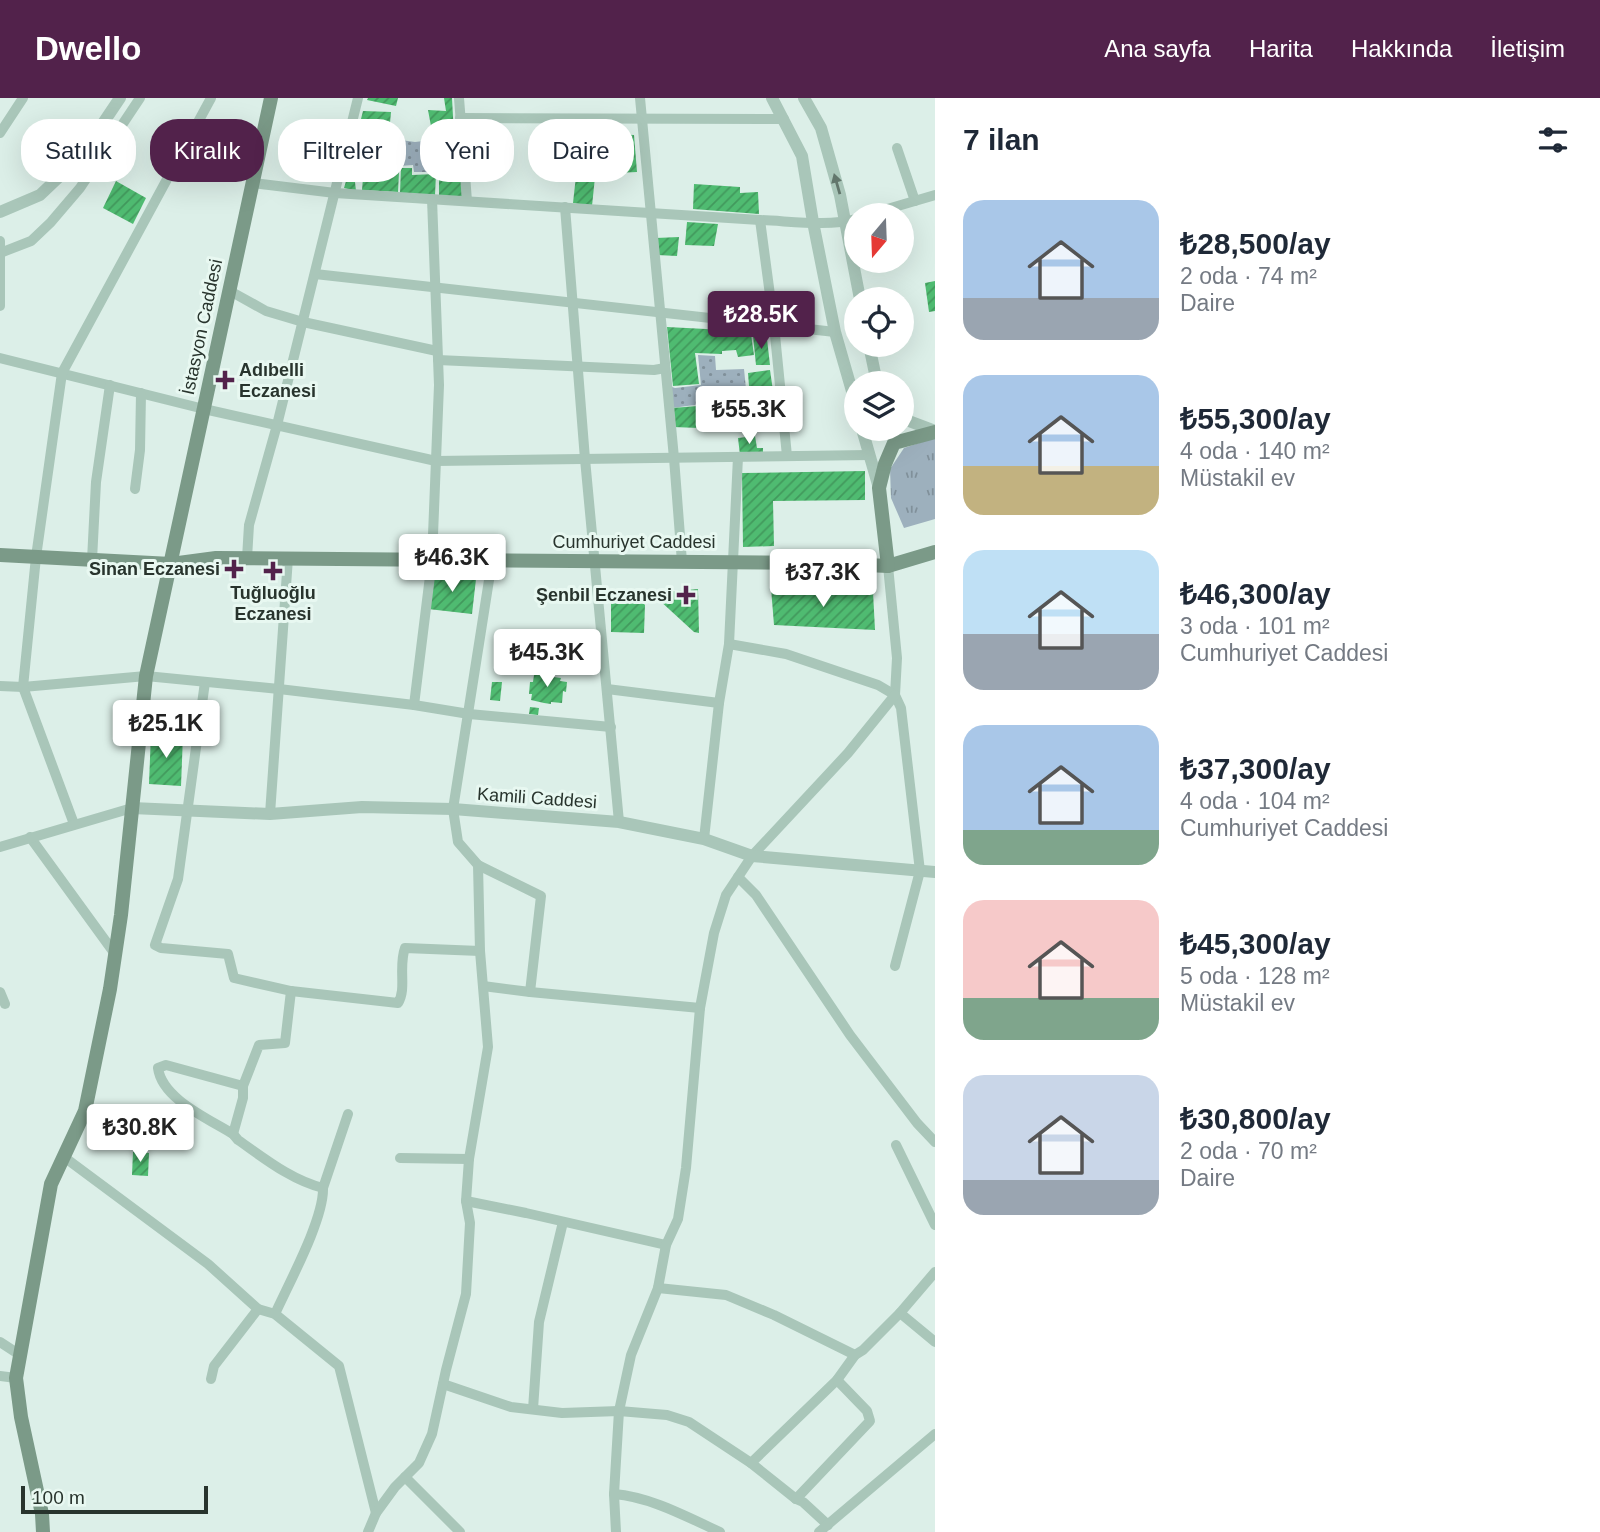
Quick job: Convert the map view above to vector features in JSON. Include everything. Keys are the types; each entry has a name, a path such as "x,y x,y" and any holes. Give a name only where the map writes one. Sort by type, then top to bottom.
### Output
{"main road":[{"name":"İstasyon Caddesi","path":"43,1532 42,1514 21,1418 16,1378 51,1184 85,1111 110,989 121,915 146,676 271,98"},
{"path":"888,566 879,488 886,464 894,443 935,432"},
{"name":"Cumhuriyet Caddesi","path":"0,555 171,564 216,558 288,558 824,563 888,566 935,552"}],"street":[{"path":"0,133 23,98"},
{"path":"0,212 40,195 73,164 120,98"},
{"path":"1,253 31,241 51,222 80,188 140,98"},
{"path":"74,824 23,687 36,557 62,373 211,98"},
{"path":"247,558 249,525 277,425 359,98"},
{"path":"458,98 467,201"},
{"path":"640,98 682,562"},
{"path":"772,98 802,156 835,332 846,371"},
{"path":"804,98 821,128 844,204"},
{"path":"460,118 784,120"},
{"path":"897,148 915,201"},
{"path":"253,183 335,193 760,220 844,220"},
{"path":"908,203 935,195"},
{"path":"414,705 432,560 439,386 432,199"},
{"path":"565,207 585,459 620,822"},
{"path":"760,220 787,456"},
{"path":"0,241 0,306"},
{"path":"314,274 835,332"},
{"path":"230,291 265,311 438,355 578,366 654,370 665,368"},
{"path":"0,358 204,409 436,461 870,455"},
{"path":"92,560 96,482 110,385"},
{"path":"135,489 140,450 141,393"},
{"path":"914,423 935,432"},
{"path":"866,441 879,488"},
{"path":"704,839 719,703 729,643 738,457"},
{"path":"270,814 288,558"},
{"path":"492,561 453,809 458,842 478,865 541,896 530,992"},
{"path":"888,566 897,657 895,695 901,708 920,871 895,965"},
{"path":"729,643 786,654 878,685 895,695"},
{"path":"0,686 23,687 146,676 279,689 469,714 611,727"},
{"path":"205,682 178,879 155,945 228,954 234,978 291,990 398,1003 402,996 401,958 405,948 480,951"},
{"path":"607,689 719,703"},
{"path":"615,1532 614,1494 619,1410 631,1355 658,1288 666,1245 678,1219 686,1168 700,1007 714,933 726,895 752,856 848,753 895,695"},
{"name":"Kamili Caddesi","path":"132,808 270,814 362,807 453,809 620,822 704,839 752,856 935,872"},
{"path":"0,847 132,808"},
{"path":"30,837 115,954"},
{"path":"368,1532 376,1513 395,1487 419,1463 432,1434 466,1294 470,1223 466,1202 469,1159 488,1046 480,951 478,865"},
{"path":"738,877 756,895 850,1035 917,1123 935,1142"},
{"path":"483,986 700,1007"},
{"path":"233,1134 243,1098 243,1086 259,1045 285,1043 291,990"},
{"path":"0,992 5,1004"},
{"path":"243,1086 166,1065 158,1068 159,1075 177,1099 233,1134 278,1167 310,1185 323,1188"},
{"path":"275,1314 312,1231 323,1188 348,1114"},
{"path":"896,1145 935,1225"},
{"path":"64,1157 208,1264 258,1309 275,1314 339,1366 376,1513"},
{"path":"400,1158 469,1159"},
{"path":"466,1202 666,1245"},
{"path":"533,1409 539,1322 563,1222"},
{"path":"751,1462 837,1380 855,1355 900,1313 935,1272"},
{"path":"658,1288 726,1295 774,1315 855,1355"},
{"path":"211,1380 214,1366 258,1309"},
{"path":"900,1313 935,1342"},
{"path":"0,1342 20,1355"},
{"path":"0,1376 16,1378"},
{"path":"796,1499 870,1421 867,1411 837,1380"},
{"path":"443,1384 511,1407 562,1413 619,1410 667,1415 689,1422 751,1462 803,1502 824,1528 935,1434"},
{"path":"405,1477 460,1532"},
{"path":"614,1494 627,1495 666,1508 720,1532"}],"green space":[{"path":"406,141 420,141 420,172 414,172 413,165 406,166"},
{"path":"698,355 715,356 716,370 744,369 746,389 727,396 728,413 709,417 702,404 672,408 669,386 675,388 701,385"},
{"path":"935,439 935,519 904,528 891,498 890,469 904,448"}],"building":[{"path":"398,98 396,106 367,100"},
{"path":"444,98 452,98 453,119 430,119 428,110 446,111"},
{"path":"363,111 391,112 390,119 361,119"},
{"path":"634,135 637,172 634,172"},
{"path":"406,168 412,168 412,175 420,175 420,182 436,182 435,195 400,193 400,182 406,182"},
{"path":"116,182 146,198 133,224 103,208"},
{"path":"346,182 355,182 356,191 344,188"},
{"path":"363,182 398,182 398,192 362,190"},
{"path":"439,182 461,182 462,197 439,196"},
{"path":"575,182 594,182 592,206 573,203"},
{"path":"694,184 740,187 740,193 758,192 759,214 693,209"},
{"path":"687,222 718,224 714,246 685,245"},
{"path":"679,237 677,256 657,255 656,238"},
{"path":"935,281 935,311 929,312 925,283"},
{"path":"667,327 751,334 754,355 738,357 736,350 722,351 722,354 695,353 699,384 673,386"},
{"path":"753,336 767,339 770,365 756,365"},
{"path":"770,370 774,398 750,399 748,373"},
{"path":"698,406 699,428 673,427 672,408"},
{"path":"755,436 757,448 763,448 763,454 740,455 738,438"},
{"path":"865,471 865,500 773,501 774,546 743,547 742,473"},
{"path":"432,574 476,579 472,614 428,609"},
{"path":"771,588 873,592 875,630 774,625"},
{"path":"698,589 699,633 694,632 658,599 665,592"},
{"path":"636,596 645,605 644,633 611,632 611,598"},
{"path":"534,675 553,675 561,678 560,681 567,682 562,703 531,700 530,682 533,682"},
{"path":"492,682 502,682 500,701 490,700"},
{"path":"530,707 539,708 538,715 529,714"},
{"path":"151,733 183,735 181,786 149,784"},
{"path":"133,1152 149,1153 148,1176 132,1175"}],"place":[{"name":"Adıbelli Eczanesi","path":"225,380"},
{"name":"Sinan Eczanesi","path":"234,569"},
{"name":"Tuğluoğlu Eczanesi","path":"273,571"},
{"name":"Şenbil Eczanesi","path":"686,595"}]}
